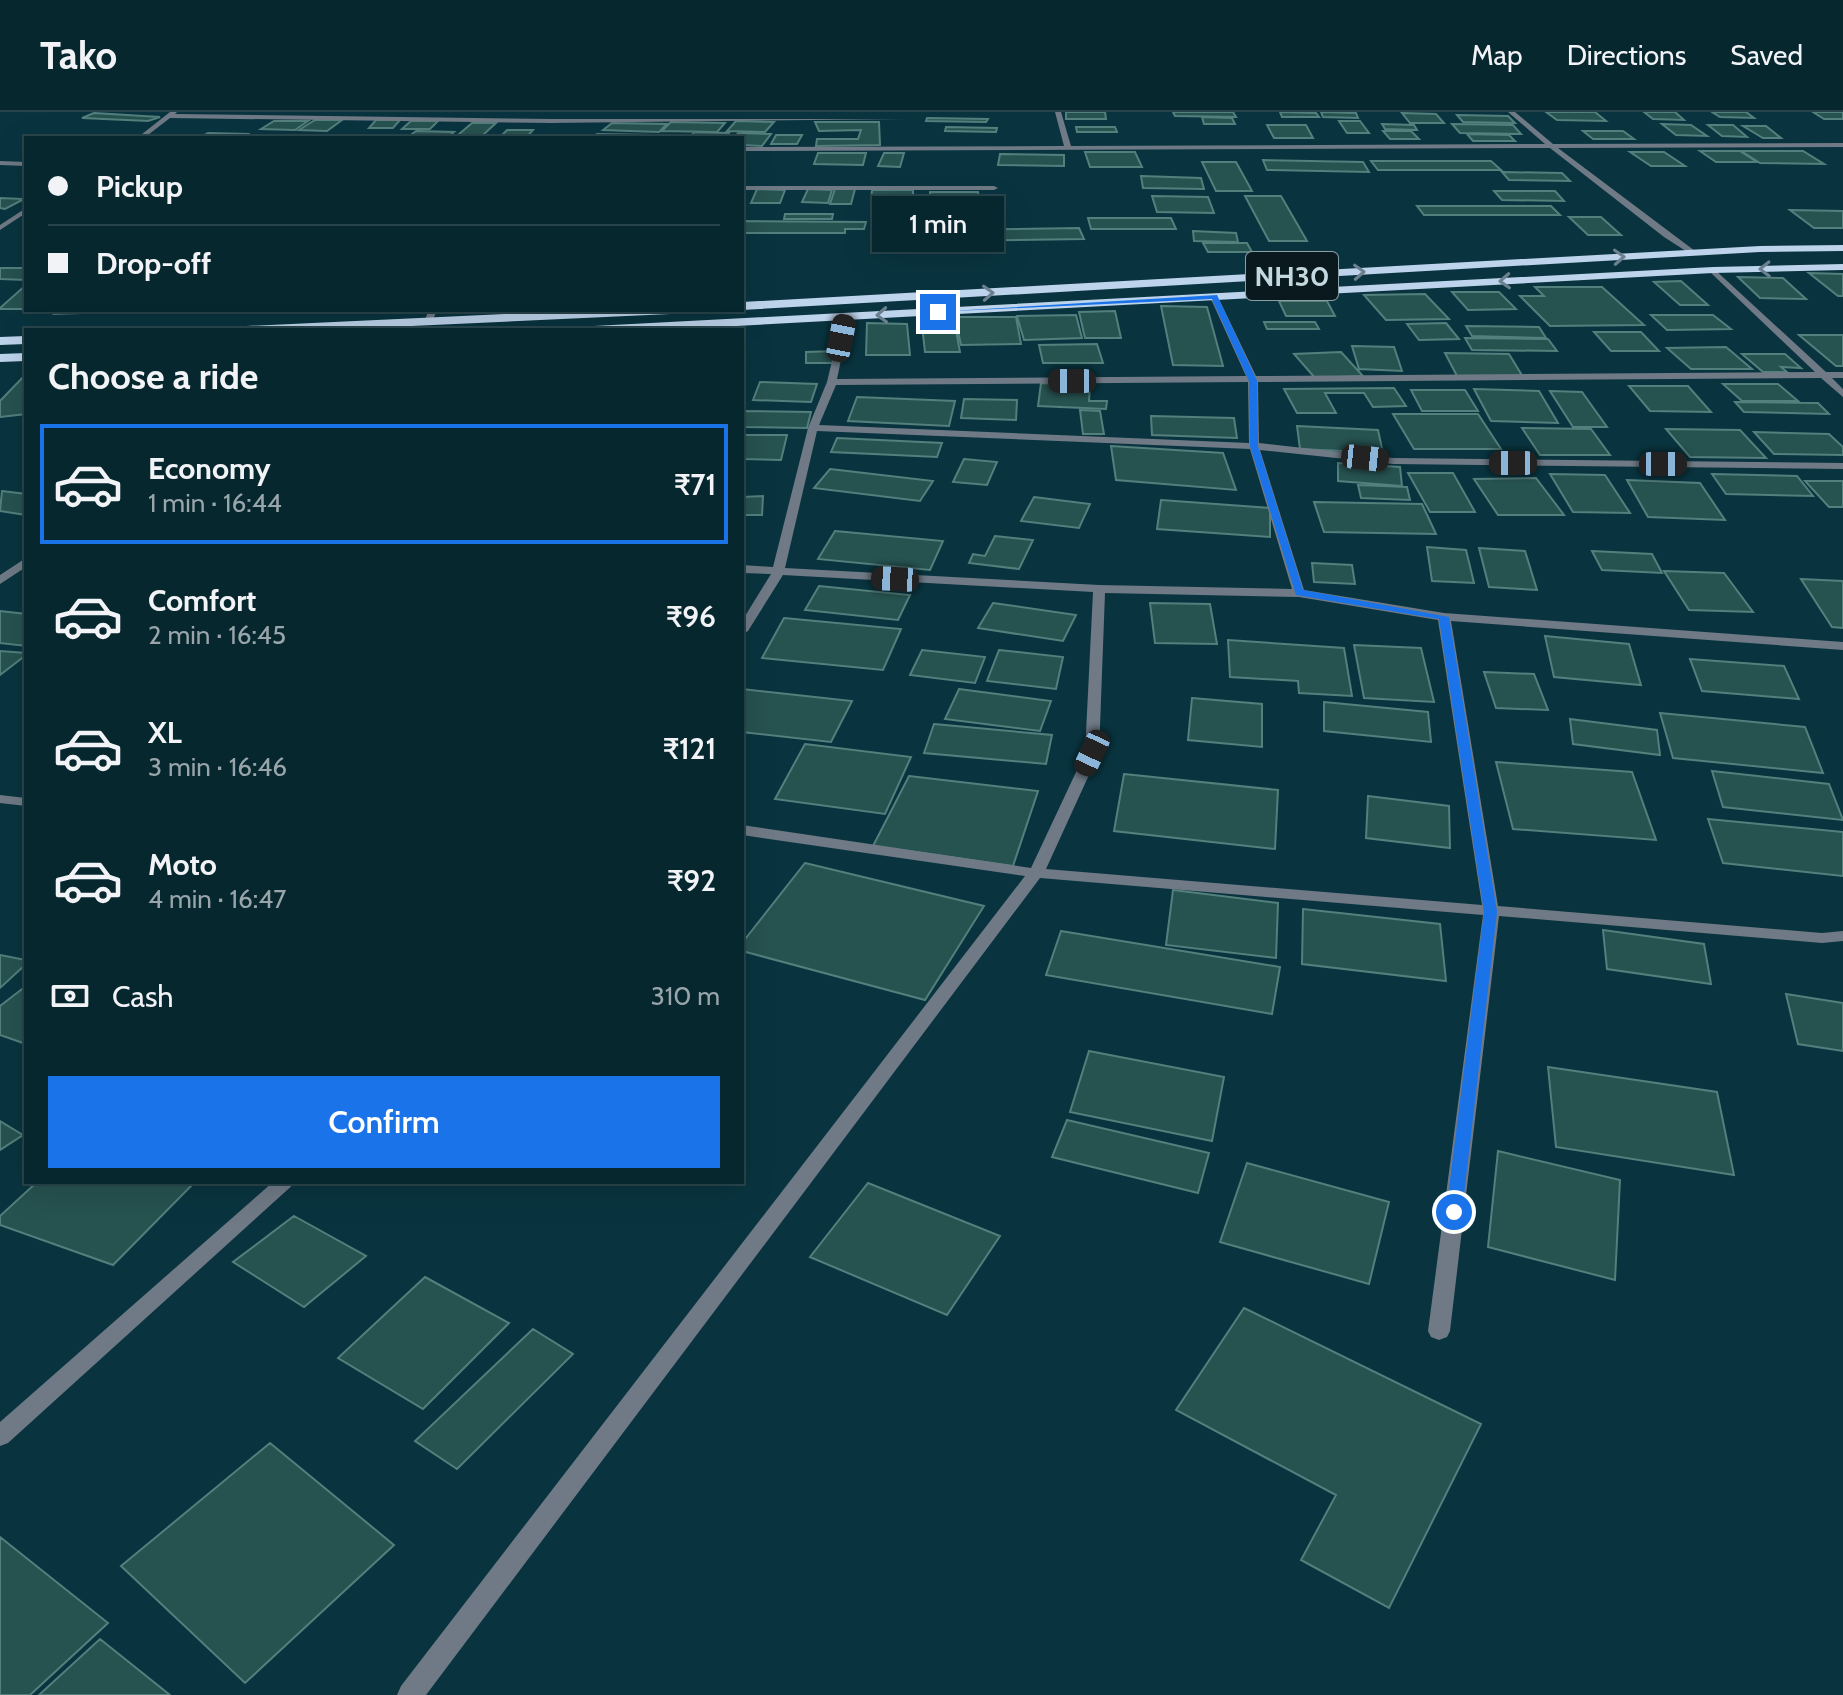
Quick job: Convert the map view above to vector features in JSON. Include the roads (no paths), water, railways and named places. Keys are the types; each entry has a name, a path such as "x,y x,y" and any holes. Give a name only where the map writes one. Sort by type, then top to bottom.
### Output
{"highway":[{"name":"NH30","path":"744,306 1692,253 1843,248"},
{"name":"NH30","path":"633,328 1713,270 1843,267"},
{"path":"272,328 430,316 590,312"},
{"path":"0,341 24,340"},
{"path":"0,358 24,357"}],"street":[{"path":"545,129 558,112"},
{"path":"1058,112 1068,147"},
{"path":"1511,112 1664,236 1692,253"},
{"path":"143,136 172,114 551,121 902,116 901,148"},
{"path":"744,149 1843,145"},
{"path":"0,163 24,164"},
{"path":"744,188 994,188"},
{"path":"0,228 24,211"},
{"path":"1713,270 1843,394"},
{"path":"1214,297 1253,381 1254,446 1299,593"},
{"path":"744,628 778,573 813,428 832,382 846,317"},
{"path":"832,382 1843,375"},
{"path":"813,428 1254,446 1393,461 1843,466"},
{"path":"0,580 24,563"},
{"path":"744,569 1099,589 1299,593 1444,617 1843,647"},
{"path":"410,1695 1036,873 1092,753 1099,589"},
{"path":"1439,1331 1491,912 1444,617"},
{"path":"0,799 24,802"},
{"path":"744,830 1036,873 1822,938 1843,936"},
{"path":"0,1436 284,1184"}]}
